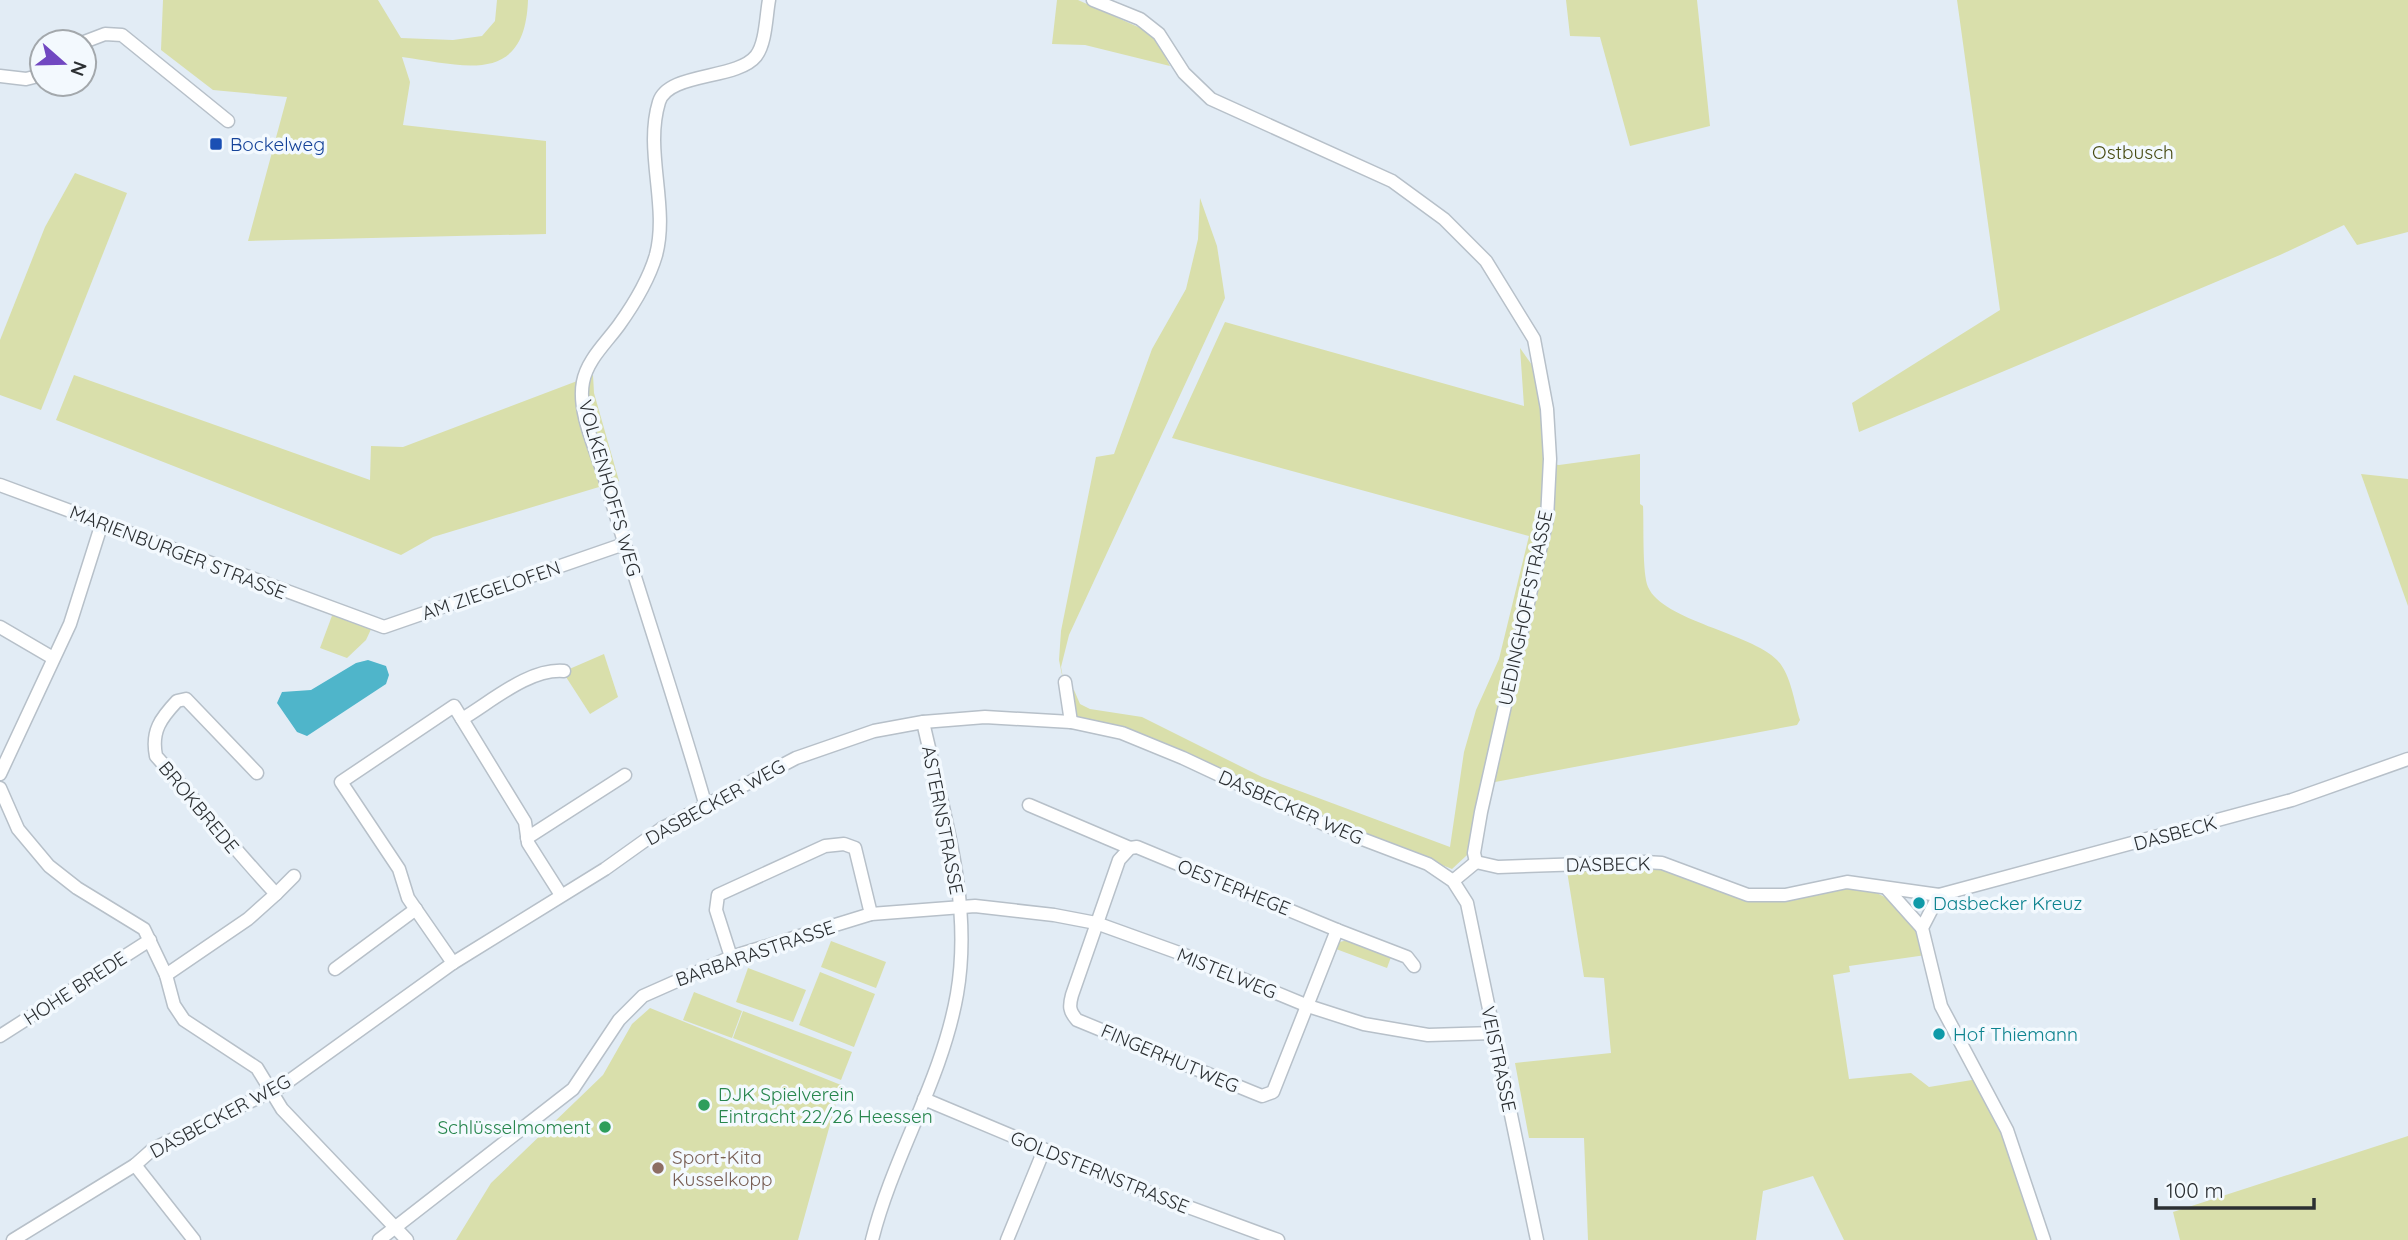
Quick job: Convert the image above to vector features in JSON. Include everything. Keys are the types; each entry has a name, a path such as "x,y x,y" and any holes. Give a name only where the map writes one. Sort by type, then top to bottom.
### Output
{"street":[{"name":"VOLKENHOFFS WEG","path":"705,803 587,417 583,400 583,378 588,366 635,300 656,254 659,232 655,121 659,99 668,89 742,66 754,59 760,50 769,0"},
{"name":"UEDINGHOFFSTRASSE","path":"1093,0 1140,19 1159,34 1184,73 1210,99 1392,181 1444,219 1486,261 1534,339 1547,409 1550,459 1547,519 1481,812 1474,853 1476,862"},
{"path":"98,37 105,34 122,35 228,121"},
{"path":"0,76 28,78"},
{"name":"MARIENBURGER STRASSE","path":"0,485 356,619"},
{"path":"0,774 83,589 102,523"},
{"name":"AM ZIEGELOFEN","path":"356,619 384,627 624,544"},
{"path":"0,627 53,659"},
{"path":"462,719 528,679 549,671 564,671"},
{"path":"1065,682 1071,723"},
{"name":"BROKBREDE","path":"257,773 186,699 177,701 158,724 153,744 156,756 208,815 220,834 276,894"},
{"path":"453,963 408,898 399,869 341,782 396,742 454,706 525,822 527,838 561,895"},
{"name":"DASBECKER WEG","path":"13,1240 135,1165 153,1149 182,1132 272,1091 347,1041 453,963 705,803 806,754 874,731 923,722 985,717 1071,723 1135,737 1328,826 1428,864 1453,881"},
{"name":"ASTERNSTRASSE","path":"872,1240 891,1178 924,1099 957,996 962,935 960,906 952,848 923,722"},
{"name":"DASBECK","path":"1476,862 1498,867 1662,863 1732,891 1769,897 1847,882 1888,890 1939,895 2243,814 2408,759"},
{"path":"527,838 625,775"},
{"path":"0,788 18,829 35,852 77,888 137,923 150,940 166,975 174,1005 184,1020 218,1045 248,1060 282,1109 407,1240"},
{"name":"OESTERHEGE","path":"1029,805 1129,848 1137,847 1407,957 1413,966"},
{"path":"731,957 716,910 718,895 825,846 844,844 855,848 871,914"},
{"path":"1096,923 1119,860 1129,848"},
{"path":"1453,881 1476,862"},
{"path":"166,975 248,919 294,876"},
{"name":"VEISTRASSE","path":"1453,881 1467,903 1537,1240"},
{"path":"1888,890 1922,928 1941,1006 2007,1130 2044,1240"},
{"path":"1922,928 1939,895"},
{"name":"BARBARASTRASSE","path":"379,1240 573,1089 619,1020 643,996 731,957 871,914 960,906"},
{"name":"MISTELWEG","path":"960,906 1021,909 1096,923 1182,954 1308,1006 1396,1031 1461,1036 1494,1033"},
{"path":"335,969 416,909"},
{"name":"FINGERHUTWEG","path":"1096,923 1070,1002 1070,1009 1077,1020 1262,1096 1273,1092 1308,1006"},
{"path":"1308,1006 1337,930"},
{"name":"HOHE BREDE","path":"0,1036 150,940"},
{"name":"GOLDSTERNSTRASSE","path":"924,1099 1224,1222 1279,1240"},
{"path":"1007,1240 1044,1150"},
{"path":"135,1165 194,1240"}],"green space":[{"path":"163,0 378,0 401,38 453,40 482,36 495,21 497,0 528,0 524,28 516,47 503,58 487,64 468,65 402,57 410,82 403,125 546,141 546,234 248,241 287,97 213,90 161,50"},
{"path":"1057,0 1078,0 1147,31 1156,39 1170,66 1085,45 1052,44"},
{"path":"1566,0 1697,0 1710,126 1630,146 1600,37 1570,36"},
{"name":"Ostbusch","path":"1957,0 2408,0 2408,232 2357,245 2344,225 2280,255 1859,432 1852,403 2000,310"},
{"path":"75,173 127,193 41,410 0,395 0,340 45,227"},
{"path":"1200,198 1217,246 1225,298 1069,635 1061,667 1068,705 1059,660 1061,631 1096,457 1114,454 1152,349 1186,289 1198,239"},
{"path":"1225,322 1524,406 1520,348 1537,372 1546,463 1559,465 1640,454 1640,504 1643,506 1644,560 1648,587 1657,599 1671,609 1748,642 1777,660 1792,688 1800,720 1797,725 1495,782 1479,844 1452,869 1332,821 1143,737 1078,719 1073,709 1070,689 1074,690 1080,704 1090,709 1142,717 1262,777 1450,847 1464,752 1476,710 1499,659 1529,536 1172,438"},
{"path":"74,375 370,480 371,446 403,447 593,375 594,393 619,481 433,537 401,555 56,420"},
{"path":"2361,474 2408,479 2408,606"},
{"path":"333,613 372,627 366,640 347,658 320,648"},
{"path":"604,654 618,697 590,714 566,677 567,670"},
{"path":"1644,866 1678,871 1730,894 1762,898 1844,889 1868,890 1889,900 1909,920 1926,955 1849,966 1850,972 1833,975 1849,1079 1911,1073 1929,1087 1978,1079 1993,1104 2041,1240 1844,1240 1813,1176 1763,1191 1756,1240 1588,1240 1584,1138 1529,1138 1515,1063 1611,1053 1604,978 1584,977 1567,871"},
{"path":"1349,940 1391,957 1387,968 1336,949 1339,942"},
{"path":"831,941 886,962 876,988 821,967"},
{"path":"748,968 806,990 793,1022 736,1002"},
{"path":"820,972 875,994 854,1047 799,1025"},
{"path":"694,992 742,1011 732,1038 683,1020"},
{"name":"DJK Spielverein Eintracht 22/26 Heessen","path":"650,1008 841,1085 798,1240 456,1240 491,1183 603,1075 632,1024"},
{"path":"743,1011 852,1052 841,1080 733,1038"},
{"path":"2408,1136 2408,1240 2180,1240 2173,1212"}],"water":[{"path":"368,660 386,666 389,675 386,684 307,736 297,732 277,703 282,692 311,690 356,663"}],"place":[{"name":"Bockelweg","path":"216,144"},
{"name":"Dasbecker Kreuz","path":"1919,903"},
{"name":"Hof Thiemann","path":"1939,1034"},
{"name":"DJK Spielverein Eintracht 22/26 Heessen","path":"704,1105"},
{"name":"Schlüsselmoment","path":"605,1127"},
{"name":"Sport-Kita Kusselkopp","path":"658,1168"}]}
